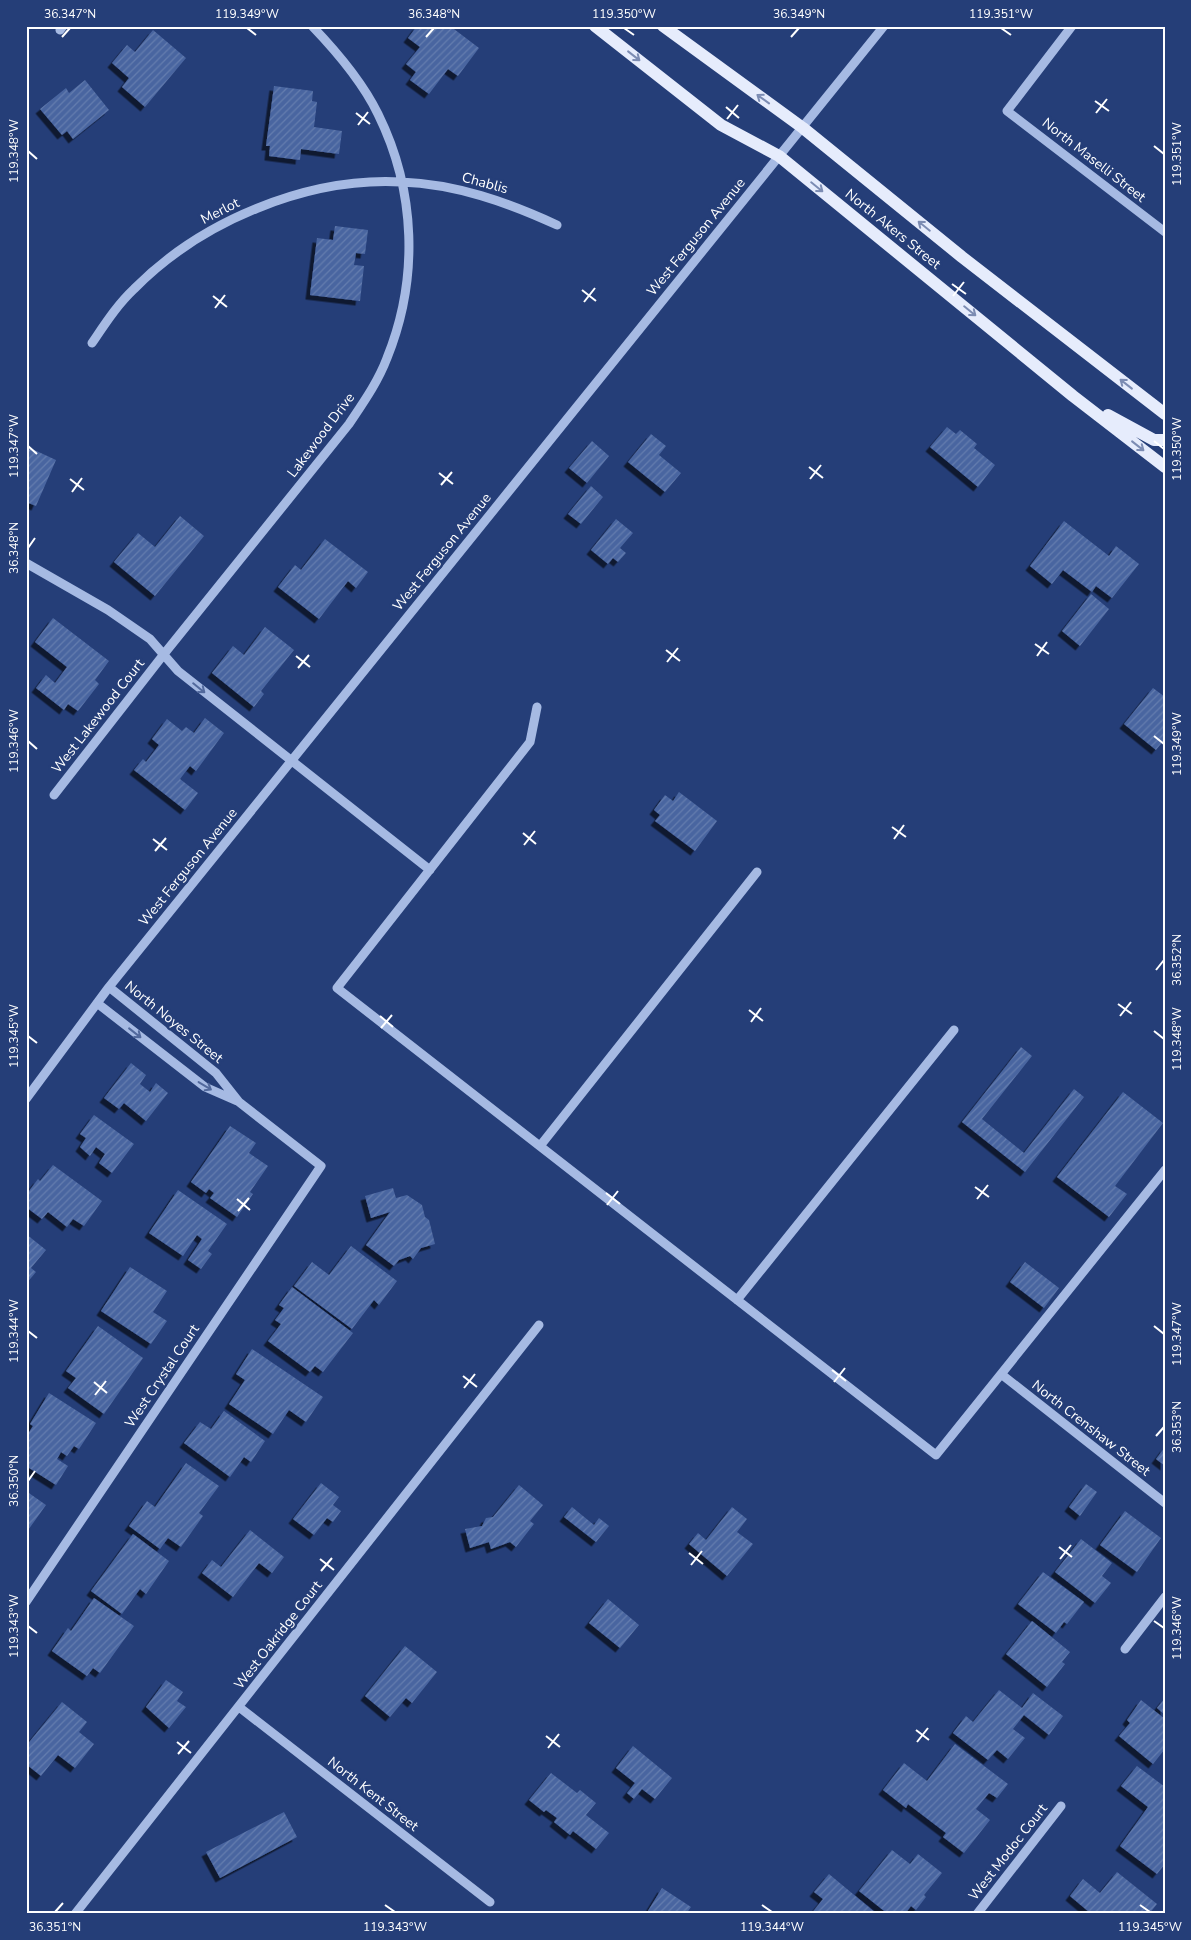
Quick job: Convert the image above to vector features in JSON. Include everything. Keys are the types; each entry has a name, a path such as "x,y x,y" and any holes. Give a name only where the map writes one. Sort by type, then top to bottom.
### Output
{"main road":[{"name":"North Akers Street","path":"595,26 721,124 779,156 1073,396 1165,467"},
{"name":"North Akers Street","path":"663,26 803,128 962,257 1165,414"},
{"path":"1073,396 1154,440 1165,440"}],"street":[{"name":"Lakewood Drive","path":"164,654 349,424 370,392 387,359 400,321 407,288 410,245 407,202 403,182 378,114 356,78 336,51 312,26"},
{"name":"West Ferguson Avenue","path":"26,1099 109,987 884,26"},
{"name":"North Maselli Street","path":"1072,26 1007,111 1165,232"},
{"name":"Merlot","path":"92,343 112,314 156,268 186,245 222,223 255,208 288,197 333,186 378,181 403,182"},
{"name":"Chablis","path":"403,182 470,192 514,205 557,224"},
{"path":"26,563 108,610 150,639 178,671 430,870"},
{"name":"West Lakewood Court","path":"54,795 164,654"},
{"path":"538,706 530,742 337,988 936,1455 1165,1170"},
{"path":"540,1146 757,872"},
{"name":"North Noyes Street","path":"109,987 216,1073 239,1102 321,1166"},
{"name":"North Noyes Street","path":"97,1003 205,1087 239,1102"},
{"path":"737,1300 954,1030"},
{"name":"West Crystal Court","path":"26,1602 321,1166"},
{"name":"West Oakridge Court","path":"75,1914 539,1325"},
{"name":"North Crenshaw Street","path":"1001,1374 1165,1503"},
{"path":"1125,1649 1165,1597"},
{"name":"North Kent Street","path":"238,1707 490,1902"},
{"name":"West Modoc Court","path":"977,1914 1061,1806"}],"building":[{"path":"417,26 450,26 479,48 458,76 448,69 429,94 410,80 416,72 406,64 420,47 408,38"},
{"path":"153,30 186,58 145,107 122,87 129,78 112,63 127,45 135,52"},
{"path":"85,80 109,110 73,139 67,131 62,135 40,109 66,88 69,93"},
{"path":"274,86 313,91 312,101 317,102 314,127 342,131 339,154 301,149 300,160 269,156 270,146 266,146"},
{"path":"335,226 368,230 365,254 356,253 354,265 364,266 360,301 310,295 317,238 333,240"},
{"path":"947,427 956,434 960,430 977,444 974,448 995,465 978,487 930,447"},
{"path":"651,434 666,446 659,455 681,473 665,492 628,462"},
{"path":"592,441 609,456 587,483 569,468"},
{"path":"30,448 56,460 36,506 26,502 26,455"},
{"path":"591,486 603,497 581,524 568,514"},
{"path":"180,516 204,536 155,596 114,562 138,533 155,547"},
{"path":"616,519 633,533 620,548 626,553 618,562 613,558 608,564 591,550"},
{"path":"1064,521 1109,556 1116,546 1139,564 1112,598 1096,586 1092,592 1063,570 1052,584 1030,566"},
{"path":"325,539 368,572 356,588 348,581 319,619 278,587 295,565 301,570"},
{"path":"1091,594 1109,609 1080,646 1062,631"},
{"path":"53,618 109,661 95,680 99,684 78,711 68,704 64,710 36,688 46,675 55,683 67,667 35,642"},
{"path":"265,627 294,650 261,691 264,694 254,707 212,673 233,646 244,655"},
{"path":"1153,688 1165,697 1165,739 1156,750 1124,724"},
{"path":"205,718 224,733 196,771 190,766 180,779 198,793 185,810 134,770 143,759 146,762 159,745 152,739 167,719 182,731 186,727 194,733"},
{"path":"679,792 717,821 695,851 655,821 660,815 654,810 665,795 673,801"},
{"path":"1021,1047 1032,1056 982,1119 1024,1153 1074,1089 1084,1097 1025,1172 962,1122"},
{"path":"131,1063 146,1075 140,1084 150,1092 156,1083 168,1093 146,1121 124,1103 119,1109 104,1098"},
{"path":"1123,1092 1163,1123 1115,1186 1127,1194 1109,1217 1057,1177"},
{"path":"94,1115 134,1144 112,1173 99,1163 105,1154 96,1147 90,1156 80,1147 86,1138 80,1134"},
{"path":"230,1126 256,1143 249,1153 268,1166 250,1192 253,1194 237,1217 210,1198 214,1193 209,1189 206,1193 191,1182"},
{"path":"53,1165 102,1201 84,1226 73,1219 67,1227 48,1212 42,1219 26,1207 26,1195 38,1179 40,1181"},
{"path":"393,1188 396,1198 407,1195 422,1205 425,1217 429,1220 435,1244 421,1248 413,1259 410,1256 399,1260 394,1266 366,1245 390,1212 371,1218 365,1196"},
{"path":"178,1190 227,1224 208,1251 212,1254 201,1269 188,1260 202,1239 197,1235 183,1256 149,1233"},
{"path":"26,1234 46,1250 31,1268 36,1272 26,1284"},
{"path":"351,1246 397,1281 379,1305 374,1300 352,1329 294,1286 312,1262 329,1275"},
{"path":"1025,1262 1059,1288 1044,1308 1010,1282"},
{"path":"130,1267 167,1291 153,1312 167,1321 151,1344 101,1311"},
{"path":"292,1287 353,1333 323,1372 315,1366 310,1372 268,1341 281,1324 275,1320 284,1308 279,1305"},
{"path":"98,1326 143,1358 104,1414 68,1388 76,1378 66,1371"},
{"path":"252,1349 323,1397 306,1422 289,1410 273,1434 229,1404 245,1380 236,1374"},
{"path":"49,1393 96,1423 79,1449 74,1446 67,1456 61,1452 57,1459 68,1466 56,1485 26,1466 26,1437 33,1426 30,1424"},
{"path":"224,1411 265,1441 251,1462 244,1457 230,1477 184,1443 200,1422 211,1429"},
{"path":"1165,1447 1165,1466 1156,1459"},
{"path":"186,1463 219,1486 199,1513 203,1516 181,1547 168,1538 160,1549 129,1526 147,1501 155,1507"},
{"path":"321,1483 339,1497 333,1505 341,1511 333,1522 327,1518 314,1535 293,1519"},
{"path":"1086,1484 1097,1492 1080,1516 1069,1507"},
{"path":"519,1485 543,1505 530,1521 534,1524 516,1547 510,1542 491,1549 489,1542 470,1548 465,1529 482,1526 486,1518 493,1517"},
{"path":"26,1491 46,1505 26,1533"},
{"path":"572,1507 594,1525 599,1518 609,1526 596,1542 564,1517"},
{"path":"732,1507 747,1519 737,1532 753,1544 727,1576 689,1544 698,1533 706,1540"},
{"path":"1125,1511 1161,1538 1137,1572 1100,1545"},
{"path":"250,1530 284,1557 272,1573 259,1563 233,1597 202,1573 212,1560 221,1567"},
{"path":"133,1534 169,1561 146,1594 140,1589 122,1614 91,1591"},
{"path":"1081,1539 1112,1563 1102,1576 1111,1583 1095,1603 1055,1572"},
{"path":"1043,1572 1084,1602 1067,1624 1064,1622 1056,1633 1018,1604"},
{"path":"94,1598 134,1626 100,1673 93,1668 87,1676 52,1651 68,1628 71,1631"},
{"path":"608,1599 639,1625 620,1648 589,1623"},
{"path":"1032,1621 1070,1652 1062,1662 1065,1664 1047,1687 1006,1654"},
{"path":"405,1646 437,1672 412,1703 406,1698 390,1717 365,1696"},
{"path":"166,1680 183,1692 177,1701 186,1707 169,1728 146,1707"},
{"path":"999,1690 1022,1708 1033,1693 1063,1716 1049,1735 1024,1715 1013,1729 1025,1738 1008,1759 997,1750 988,1760 953,1733 966,1716 973,1722"},
{"path":"1165,1698 1165,1715 1157,1708"},
{"path":"1141,1700 1165,1719 1165,1749 1153,1764 1119,1736 1130,1723 1127,1720"},
{"path":"62,1702 87,1722 79,1732 94,1744 75,1768 58,1755 41,1776 26,1764 26,1746"},
{"path":"955,1744 1008,1784 997,1798 989,1793 976,1809 990,1820 964,1853 943,1837 946,1833 908,1804 906,1808 883,1790 904,1763 927,1781"},
{"path":"633,1746 672,1778 655,1799 642,1789 634,1799 627,1793 635,1783 616,1768"},
{"path":"1137,1766 1165,1787 1165,1864 1157,1874 1120,1846 1148,1807 1121,1786"},
{"path":"551,1773 577,1793 580,1790 596,1803 586,1815 609,1833 596,1849 573,1831 570,1835 554,1822 557,1818 546,1810 544,1812 529,1800"},
{"path":"284,1812 297,1837 220,1878 206,1852"},
{"path":"892,1850 910,1864 918,1854 942,1873 924,1895 926,1897 916,1910 911,1906 905,1914 888,1914 859,1891"},
{"path":"1117,1872 1157,1904 1149,1914 1088,1914 1089,1912 1070,1896 1083,1879 1100,1893"},
{"path":"829,1874 877,1914 811,1914 823,1899 814,1892"},
{"path":"662,1888 691,1907 686,1914 646,1914"}]}
